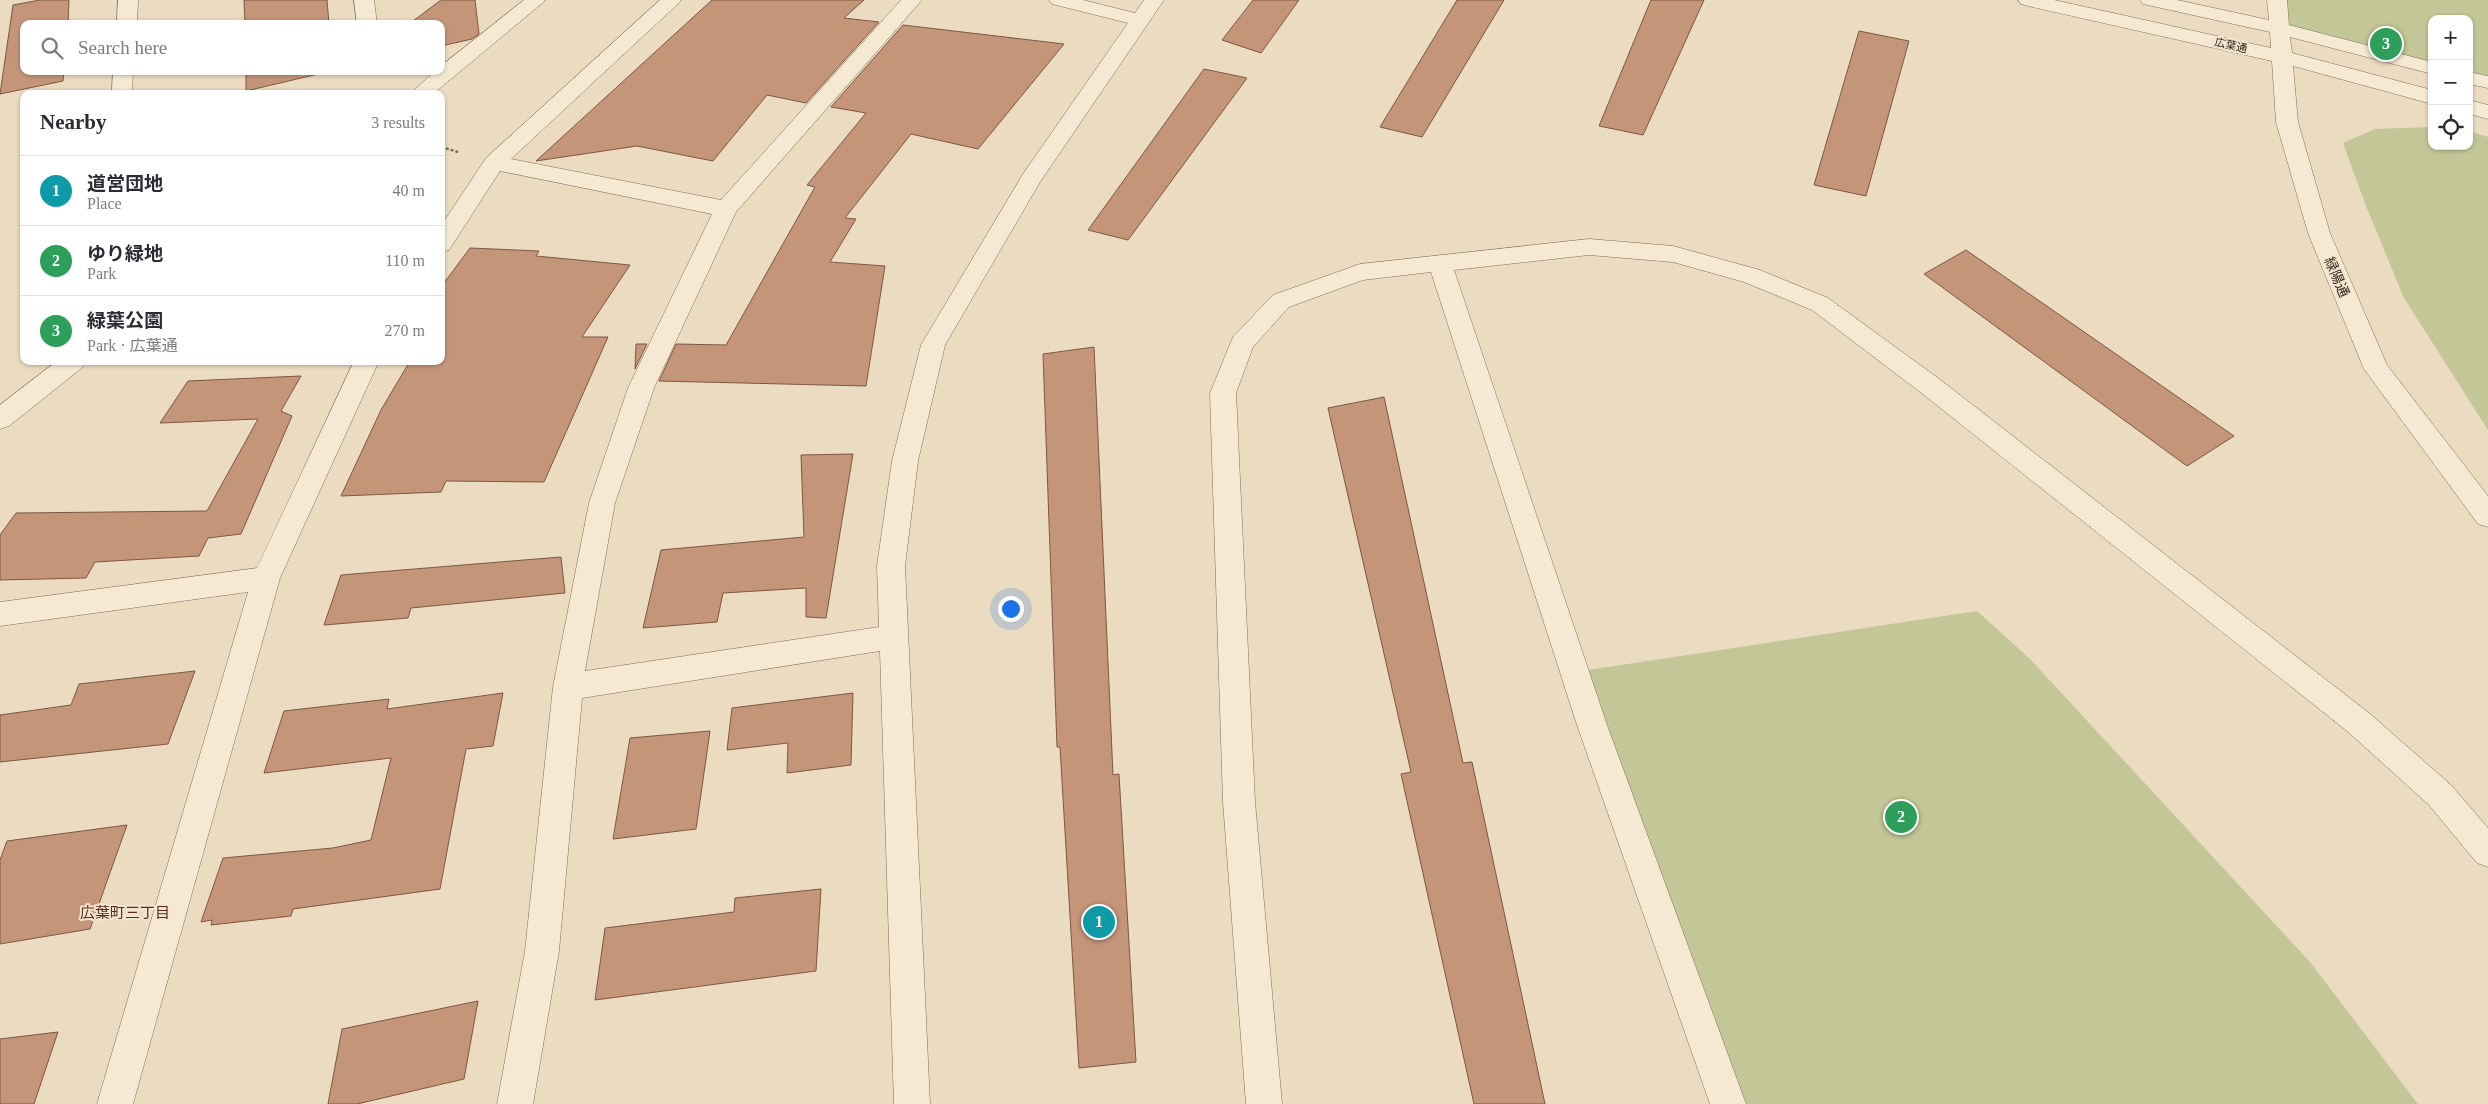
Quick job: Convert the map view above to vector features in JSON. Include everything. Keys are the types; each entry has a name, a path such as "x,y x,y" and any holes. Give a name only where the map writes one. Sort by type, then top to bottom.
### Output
{"street":[{"path":"127,20 128,0"},
{"path":"364,0 367,20"},
{"path":"445,71 536,0"},
{"path":"445,238 494,163 672,0"},
{"path":"514,1104 542,952 568,687 602,503 641,388 726,209 912,0"},
{"path":"912,1104 891,566 905,461 933,345 1031,179 1147,10 1058,0"},
{"name":"広葉通","path":"2028,0 2281,57 2428,96"},
{"name":"広葉通","path":"2150,0 2278,28 2428,67"},
{"name":"緑陽通","path":"2277,0 2286,122 2319,233 2376,370 2488,516"},
{"path":"122,90 123,75"},
{"path":"424,90 441,75"},
{"path":"2473,79 2488,82"},
{"path":"2473,108 2488,112"},
{"path":"494,163 726,209"},
{"path":"1264,1104 1239,802 1222,393 1242,343 1281,301 1360,272 1589,247 1673,254 1752,276 1820,304 1933,388 2358,722 2440,795 2488,852"},
{"path":"1440,264 1592,725 1728,1104"},
{"path":"0,419 69,365"},
{"path":"115,1104 266,578 365,365"},
{"path":"0,614 266,578"},
{"path":"568,687 894,636"}],"green space":[{"path":"2277,0 2488,0 2488,82 2473,79 2473,15 2428,15 2428,67 2278,28"},
{"path":"2428,127 2428,150 2473,150 2473,132 2488,137 2488,430 2404,298 2366,206 2343,143 2375,129"},
{"path":"1977,611 2030,659 2310,962 2418,1104 1727,1104 1575,672"}],"building":[{"path":"40,0 69,0 68,20 20,20 20,75 64,75 63,81 0,94 13,5"},
{"path":"244,0 327,0 329,20 245,20"},
{"path":"441,0 475,0 479,34 472,39 445,45 445,20 414,20"},
{"path":"712,0 864,0 844,18 879,22 806,103 767,95 713,161 637,146 536,161"},
{"path":"1253,0 1299,0 1261,53 1222,40"},
{"path":"1457,0 1504,0 1422,137 1380,127"},
{"path":"1651,0 1704,0 1643,135 1599,126"},
{"path":"903,25 1064,44 978,149 911,134 845,218 856,219 830,262 885,266 866,386 659,381 676,344 726,345 815,187 807,185 866,113 831,107"},
{"path":"1859,31 1909,41 1866,196 1814,185"},
{"path":"1204,69 1247,78 1128,240 1088,230"},
{"path":"246,75 314,75 250,90 246,90"},
{"path":"470,248 539,251 536,256 630,265 582,337 608,337 544,482 446,481 441,492 341,496 381,410 408,365 445,365 445,282"},
{"path":"1966,250 2234,436 2187,466 1924,274"},
{"path":"636,344 647,344 635,369"},
{"path":"1094,347 1113,775 1119,774 1136,1062 1079,1068 1060,747 1057,747 1043,354"},
{"path":"301,376 281,411 292,416 241,534 208,538 199,556 95,562 86,578 0,580 0,535 16,513 207,511 258,419 160,423 188,381"},
{"path":"1384,397 1463,763 1472,762 1545,1104 1474,1104 1401,774 1411,772 1328,408"},
{"path":"853,454 826,618 806,617 806,588 723,593 717,622 643,628 661,550 804,537 801,455"},
{"path":"561,557 565,593 411,608 408,618 324,625 341,575"},
{"path":"195,671 168,744 0,762 0,715 71,705 79,684"},
{"path":"503,693 493,746 466,749 440,889 293,909 291,916 211,925 212,920 201,922 223,858 333,848 371,840 391,758 264,773 284,711 389,699 387,709"},
{"path":"853,693 851,765 787,773 788,743 727,750 732,708"},
{"path":"710,731 696,829 613,839 630,738"},
{"path":"127,825 90,929 0,944 0,860 7,841"},
{"path":"821,889 816,971 595,1000 605,928 734,912 735,898"},
{"path":"478,1001 464,1079 357,1104 328,1104 342,1029"},
{"path":"58,1032 34,1104 0,1104 0,1039"}],"place":[{"name":"緑葉公園","path":"2386,44"},
{"name":"ゆり緑地","path":"1901,817"},
{"name":"道営団地","path":"1099,922"}],"district":[{"name":"広葉町三丁目","path":"125,913"}]}
